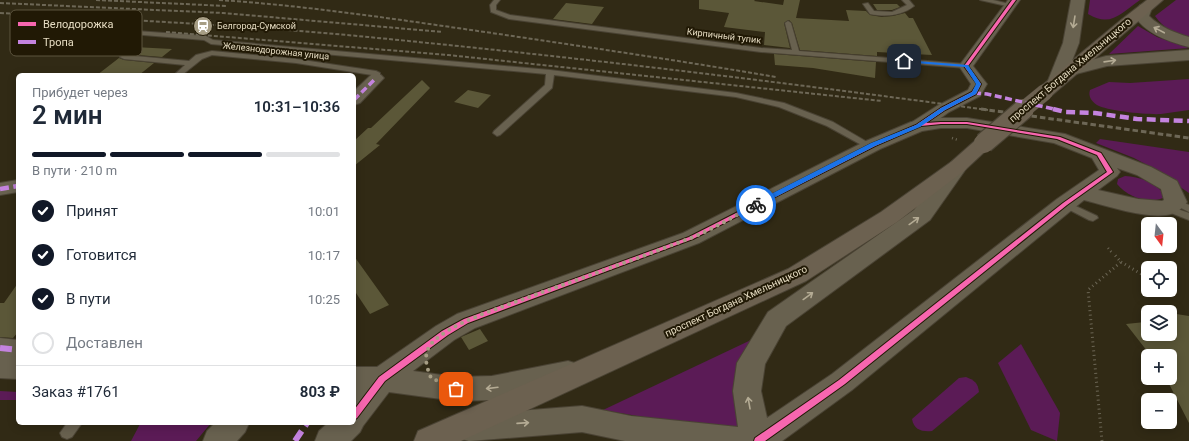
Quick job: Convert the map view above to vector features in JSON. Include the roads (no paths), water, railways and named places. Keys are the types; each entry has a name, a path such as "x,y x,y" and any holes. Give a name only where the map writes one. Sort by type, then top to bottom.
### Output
{"main road":[{"name":"проспект Богдана Хмельницкого","path":"429,441 797,275 889,217 958,166 1150,4"}],"street":[{"path":"1050,87 1071,43 1078,0"},
{"path":"356,410 382,379 445,333 466,321 691,238 870,146 918,126 943,109 974,93 979,84 966,66 1013,2"},
{"path":"1150,4 1142,17 1150,25 1166,34 1189,42"},
{"path":"1072,70 1106,62 1189,55"},
{"path":"356,98 376,78"},
{"path":"918,126 941,123 967,123 1040,134 1072,142 1144,171 1170,186 1180,209 1138,206 1073,198"},
{"path":"958,166 922,214 777,319 751,363 747,391 757,441 842,382 1073,198 1110,172 1099,154"},
{"path":"0,189 16,186"},
{"path":"431,344 426,354 426,366 431,378 456,389"},
{"path":"0,348 16,350"},
{"path":"356,379 382,379 456,389 492,388 598,366"},
{"path":"0,367 16,368"},
{"path":"456,428 582,419 637,435 744,441"},
{"path":"218,441 232,425"}],"lane":[{"name":"Кирпичный тупик","path":"497,0 493,5 493,11 509,17 796,53 966,66"},
{"path":"866,4 872,13 891,14 911,6 905,0"},
{"path":"984,0 1013,2"},
{"path":"788,23 796,53"},
{"path":"142,33 206,38 211,42 550,72 736,95 781,105 830,124 870,146"},
{"name":"Железнодорожная улица","path":"191,63 199,57 212,53 296,61 376,73 376,78"},
{"path":"124,57 191,63"},
{"path":"180,73 191,63"},
{"path":"497,133 549,86 550,72"},
{"path":"1073,198 1093,218"}],"railway":[{"path":"96,0 227,6"},
{"path":"219,0 288,6 390,18 776,77"},
{"path":"0,3 223,13 443,32"},
{"path":"0,13 10,14"},
{"path":"142,21 322,33 523,53 678,70 988,110"},
{"path":"166,32 448,55 882,101"},
{"path":"981,109 1189,138"}],"place":[{"name":"Белгород-Сумской","path":"203,26"}]}
